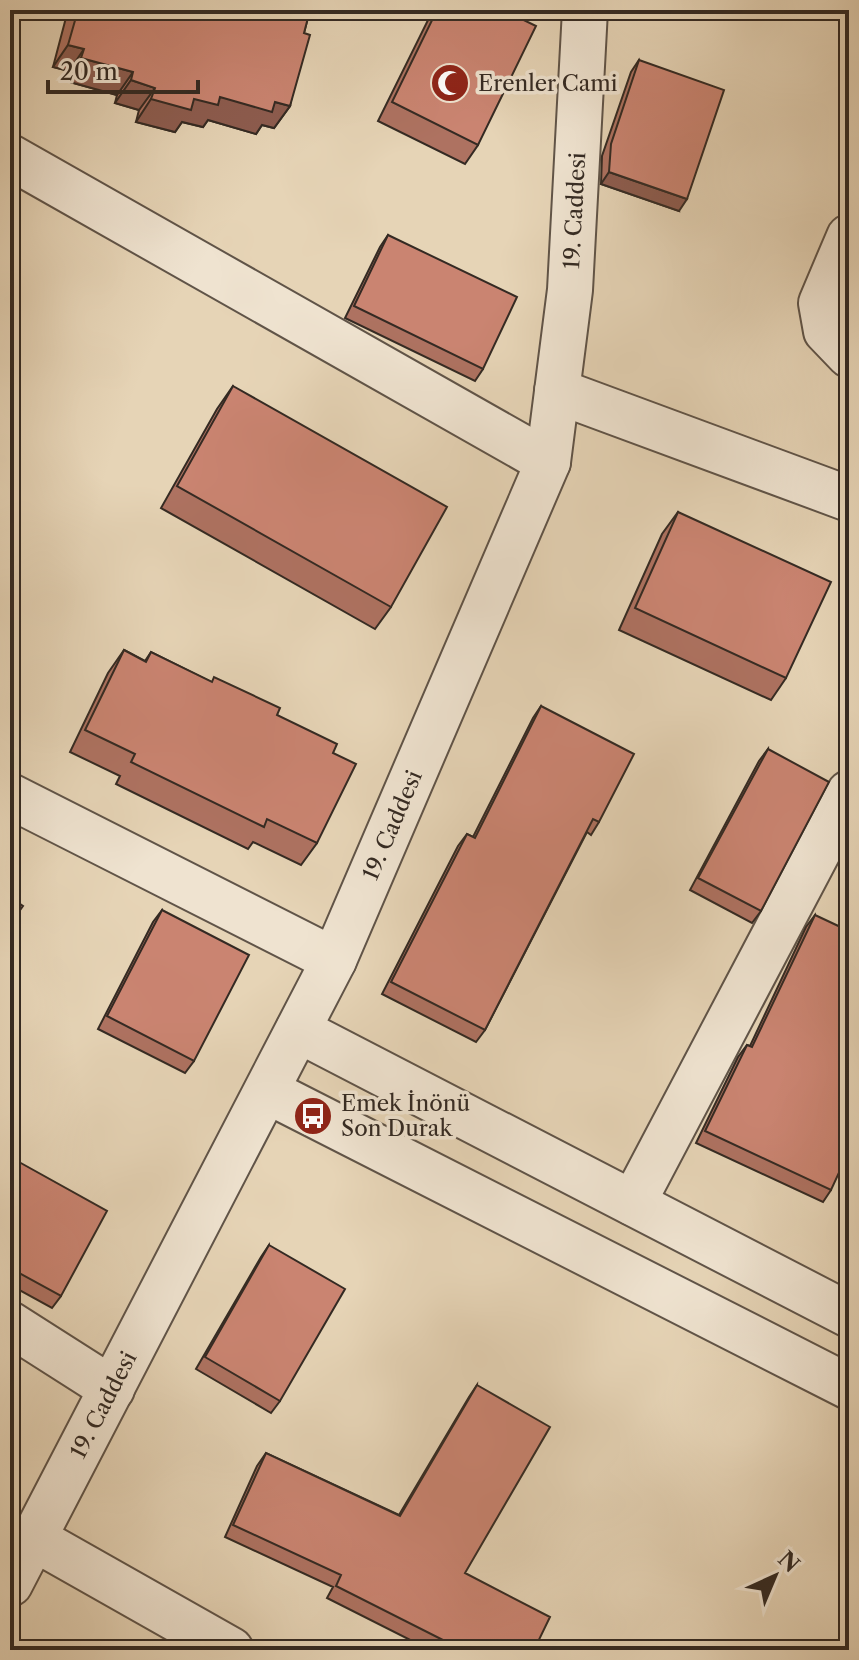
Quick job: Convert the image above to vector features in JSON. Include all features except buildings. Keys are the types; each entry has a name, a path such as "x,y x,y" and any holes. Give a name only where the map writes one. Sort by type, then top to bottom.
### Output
{"street":[{"name":"19. Caddesi","path":"10,1584 334,960 548,462 570,290 585,10"},
{"path":"10,157 548,462"},
{"path":"849,237 821,303 826,331 849,355"},
{"path":"557,391 849,499"},
{"path":"633,1203 849,793"},
{"path":"10,796 334,960"},
{"path":"298,1030 849,1315"},
{"path":"267,1091 849,1387"},
{"path":"10,1324 112,1389"},
{"path":"35,1539 231,1650"}],"place":[{"name":"Erenler Cami","path":"450,83"},
{"name":"Emek İnönü Son Durak","path":"313,1116"}]}
